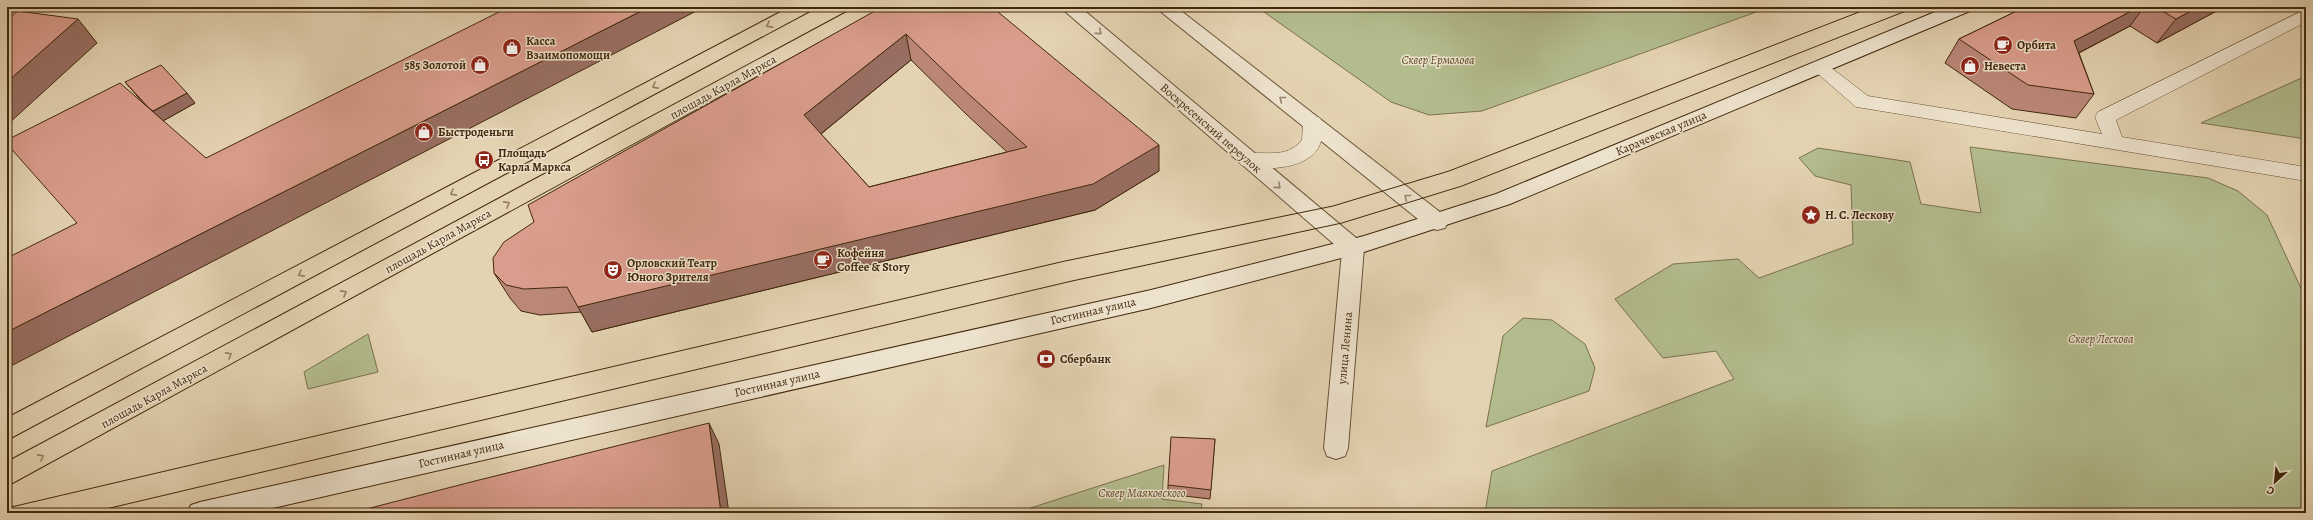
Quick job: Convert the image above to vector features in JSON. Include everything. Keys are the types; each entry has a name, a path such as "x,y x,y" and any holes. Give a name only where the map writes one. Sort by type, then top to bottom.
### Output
{"main road":[{"path":"7,430 804,7"},
{"name":"площадь Карла Маркса","path":"7,476 870,7"}],"street":[{"name":"Воскресенский переулок","path":"1069,7 1353,248"},
{"path":"1164,7 1438,222"},
{"name":"Карачевская улица","path":"1353,248 1438,222 1503,198 1964,7"},
{"name":"улица Ленина","path":"1336,448 1353,248"},
{"name":"Гостинная улица","path":"200,513 1074,316 1353,248"}],"lane":[{"path":"2115,144 2105,117 2306,15"},
{"path":"1819,67 1863,102 2306,174"},
{"path":"1248,160 1273,162 1298,155 1311,141 1313,123"}],"green space":[{"name":"Сквер Ермолова","path":"1257,7 1770,7 1482,111 1429,115 1391,102"},
{"path":"2306,76 2306,139 2201,123"},
{"name":"Сквер Лескова","path":"1970,147 2208,178 2238,191 2267,215 2306,299 2306,513 1485,513 1492,471 1734,379 1716,351 1663,358 1615,299 1673,264 1738,259 1759,278 1853,244 1851,185 1815,176 1799,158 1818,148 1910,162 1921,204 1981,213"},
{"path":"1523,318 1552,320 1585,344 1595,368 1589,391 1486,427 1503,336"},
{"path":"368,334 378,372 308,389 304,372"},
{"name":"Сквер Маяковского","path":"1164,465 1162,499 1202,504 1200,513 1015,513"}],"building":[{"path":"509,7 649,7 7,332 7,258 77,223 7,144 7,140 120,83 206,158"},
{"path":"882,7 992,7 1159,145 1093,184 578,307 567,287 524,289 506,285 494,273 493,258 504,242 534,222 528,205","holes":["906,34 962,88 1027,147 869,187 804,115"]},
{"path":"2025,7 2139,7 2074,41 2094,94 2028,85 1959,39"},
{"path":"2155,7 2198,7 2176,19"},
{"path":"18,11 78,19 7,82 7,20"},
{"path":"161,65 187,93 153,111 125,82"},
{"path":"709,423 721,513 351,513 471,482"},
{"path":"1171,437 1215,439 1211,490 1168,485"}],"tram line":[{"path":"7,508 1065,261 1333,206 1449,171 1872,7"},
{"path":"89,513 1072,281 1342,223 1462,186 1916,7"}],"place":[{"name":"Орбита","path":"2003,45"},
{"name":"Касса Взаимопомощи","path":"512,48"},
{"name":"585 Золотой","path":"480,65"},
{"name":"Невеста","path":"1970,66"},
{"name":"Быстроденьги","path":"424,132"},
{"name":"Площадь Карла Маркса","path":"484,160"},
{"name":"Н. С. Лескову","path":"1811,215"},
{"name":"Кофейня Coffee & Story","path":"823,260"},
{"name":"Орловский Театр Юного Зрителя","path":"613,270"},
{"name":"Сбербанк","path":"1046,359"}]}
